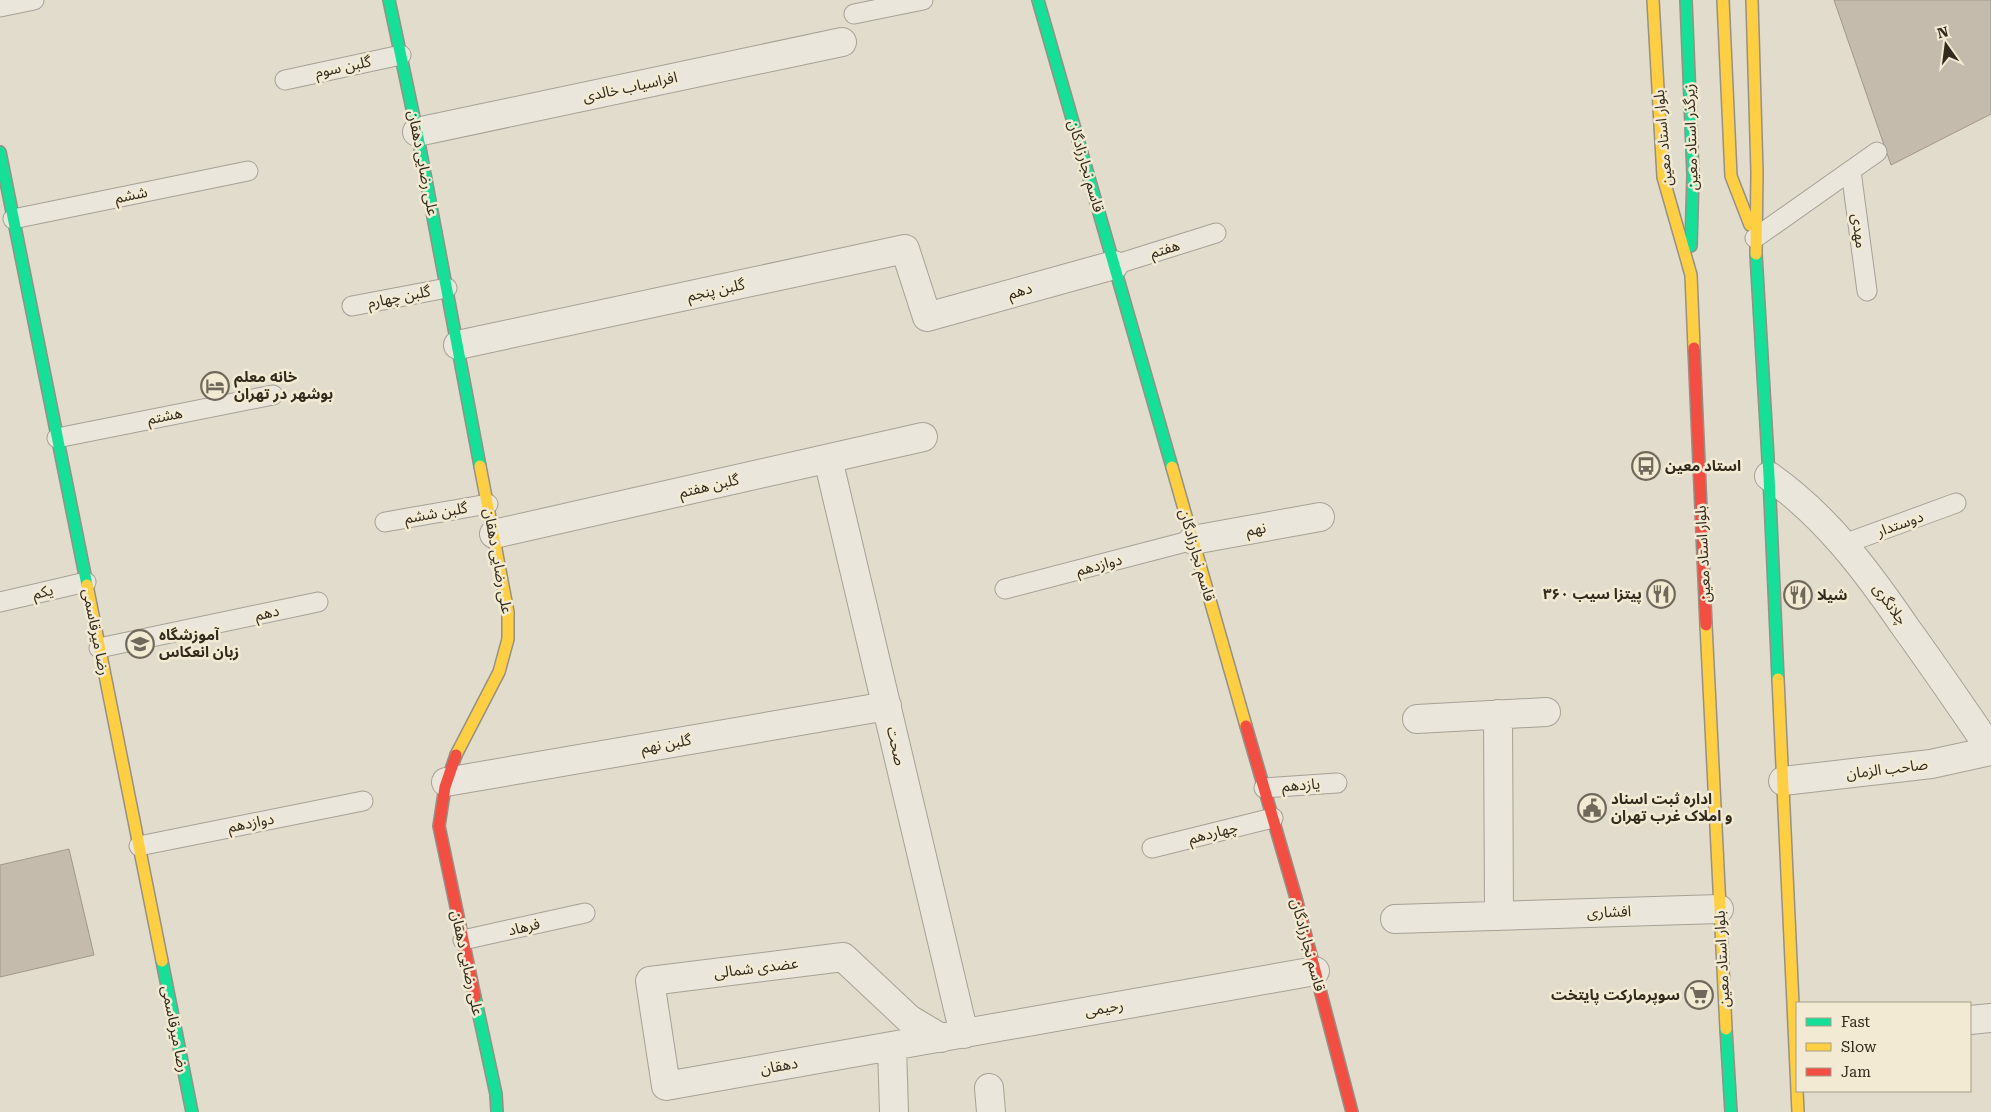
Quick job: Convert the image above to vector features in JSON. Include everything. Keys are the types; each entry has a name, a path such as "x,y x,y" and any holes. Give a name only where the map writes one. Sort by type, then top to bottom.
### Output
{"street":[{"name":"علی رضایی دهقان","path":"389,0 417,132 508,612 507,642 500,668 488,697 458,751 446,782 439,826 496,1094 497,1112"},
{"name":"قاسم نجارزادگان","path":"1038,0 1273,818 1352,1112"},
{"name":"بلوار استاد معین","path":"1653,0 1663,177 1691,275 1719,909 1731,1112"},
{"name":"زیرگذر استاد معین","path":"1686,0 1693,176 1691,275"},
{"path":"1722,0 1731,176 1755,238"},
{"path":"1752,0 1757,172 1755,238 1769,476 1796,1034"},
{"name":"افراسیاب خالدی","path":"417,132 842,42"},
{"name":"رضا میرقاسمی","path":"0,152 138,846 187,1111"},
{"name":"گلبن پنجم","path":"458,345 905,249 926,318"},
{"name":"دهم","path":"926,318 1114,265"},
{"name":"گلبن هفتم","path":"494,534 923,437"},
{"name":"صحت","path":"828,459 887,706 952,1036"},
{"name":"چلانگری","path":"1769,476 1796,495 1844,544 1881,592 1991,751"},
{"name":"نهم","path":"1193,540 1320,517"},
{"name":"گلبن نهم","path":"446,782 887,706"},
{"path":"1417,719 1546,712"},
{"path":"1498,714 1499,916"},
{"name":"صاحب الزمان","path":"1783,781 1931,764 1991,751"},
{"name":"افشاری","path":"1395,919 1719,909"},
{"name":"عضدی شمالی","path":"666,1086 650,981 843,957 909,1020 952,1036"},
{"name":"رحیمی","path":"892,1046 1315,971"},
{"path":"1971,1020 1991,1018"},
{"path":"892,1046 894,1112"},
{"name":"دهقان","path":"666,1086 892,1046"},
{"path":"1797,1092 1798,1112"}],"lane":[{"path":"0,7 34,0"},
{"path":"854,14 923,0"},
{"name":"گلبن سوم","path":"285,80 400,55"},
{"path":"1755,238 1877,152"},
{"name":"ششم","path":"14,219 248,171"},
{"name":"مهدی","path":"1851,171 1867,291"},
{"name":"هفتم","path":"1114,265 1216,233"},
{"name":"گلبن چهارم","path":"352,306 447,288"},
{"name":"هشتم","path":"57,438 273,395"},
{"name":"دوستدار","path":"1844,544 1956,503"},
{"name":"گلبن ششم","path":"385,522 488,504"},
{"name":"دوازدهم","path":"1004,589 1193,540"},
{"name":"یکم","path":"0,602 86,582"},
{"name":"دهم","path":"99,648 318,602"},
{"name":"یازدهم","path":"1264,788 1337,783"},
{"name":"دوازدهم","path":"138,846 363,800"},
{"name":"چهاردهم","path":"1152,848 1273,818"},
{"name":"فرهاد","path":"462,940 585,913"}],"building":[{"path":"1834,0 1991,0 1991,114 1891,165"},
{"path":"69,849 94,955 0,977 0,865"}],"traffic: fast":[{"path":"389,0 417,132 480,466"},
{"path":"1038,0 1172,467"},
{"path":"1686,0 1693,175 1691,246"},
{"path":"0,152 87,585"},
{"path":"1756,254 1769,476 1778,679"},
{"path":"162,961 192,1112"},
{"path":"475,997 496,1094 497,1112"},
{"path":"1726,1029 1731,1112"}],"traffic: slow":[{"path":"1653,0 1663,177 1691,275 1694,348"},
{"path":"1723,0 1731,176 1750,225"},
{"path":"1752,0 1757,172 1756,254"},
{"path":"456,755 499,672 508,639 508,612 480,466"},
{"path":"1172,467 1246,726"},
{"path":"87,585 162,961"},
{"path":"1706,625 1726,1029"},
{"path":"1778,679 1796,1069"},
{"path":"1797,1092 1798,1112"}],"traffic: jam":[{"path":"1694,348 1706,625"},
{"path":"1246,726 1296,898 1352,1112"},
{"path":"456,755 445,787 439,826 475,997"}],"place":[{"name":"خانه معلم بوشهر در تهران","path":"215,386"},
{"name":"استاد معین","path":"1646,466"},
{"name":"پیتزا سیب ۳۶۰","path":"1661,594"},
{"name":"شیلا","path":"1798,595"},
{"name":"آموزشگاه زبان انعکاس","path":"140,644"},
{"name":"اداره ثبت اسناد و املاک غرب تهران","path":"1592,808"},
{"name":"سوپرمارکت پایتخت","path":"1699,995"}]}
